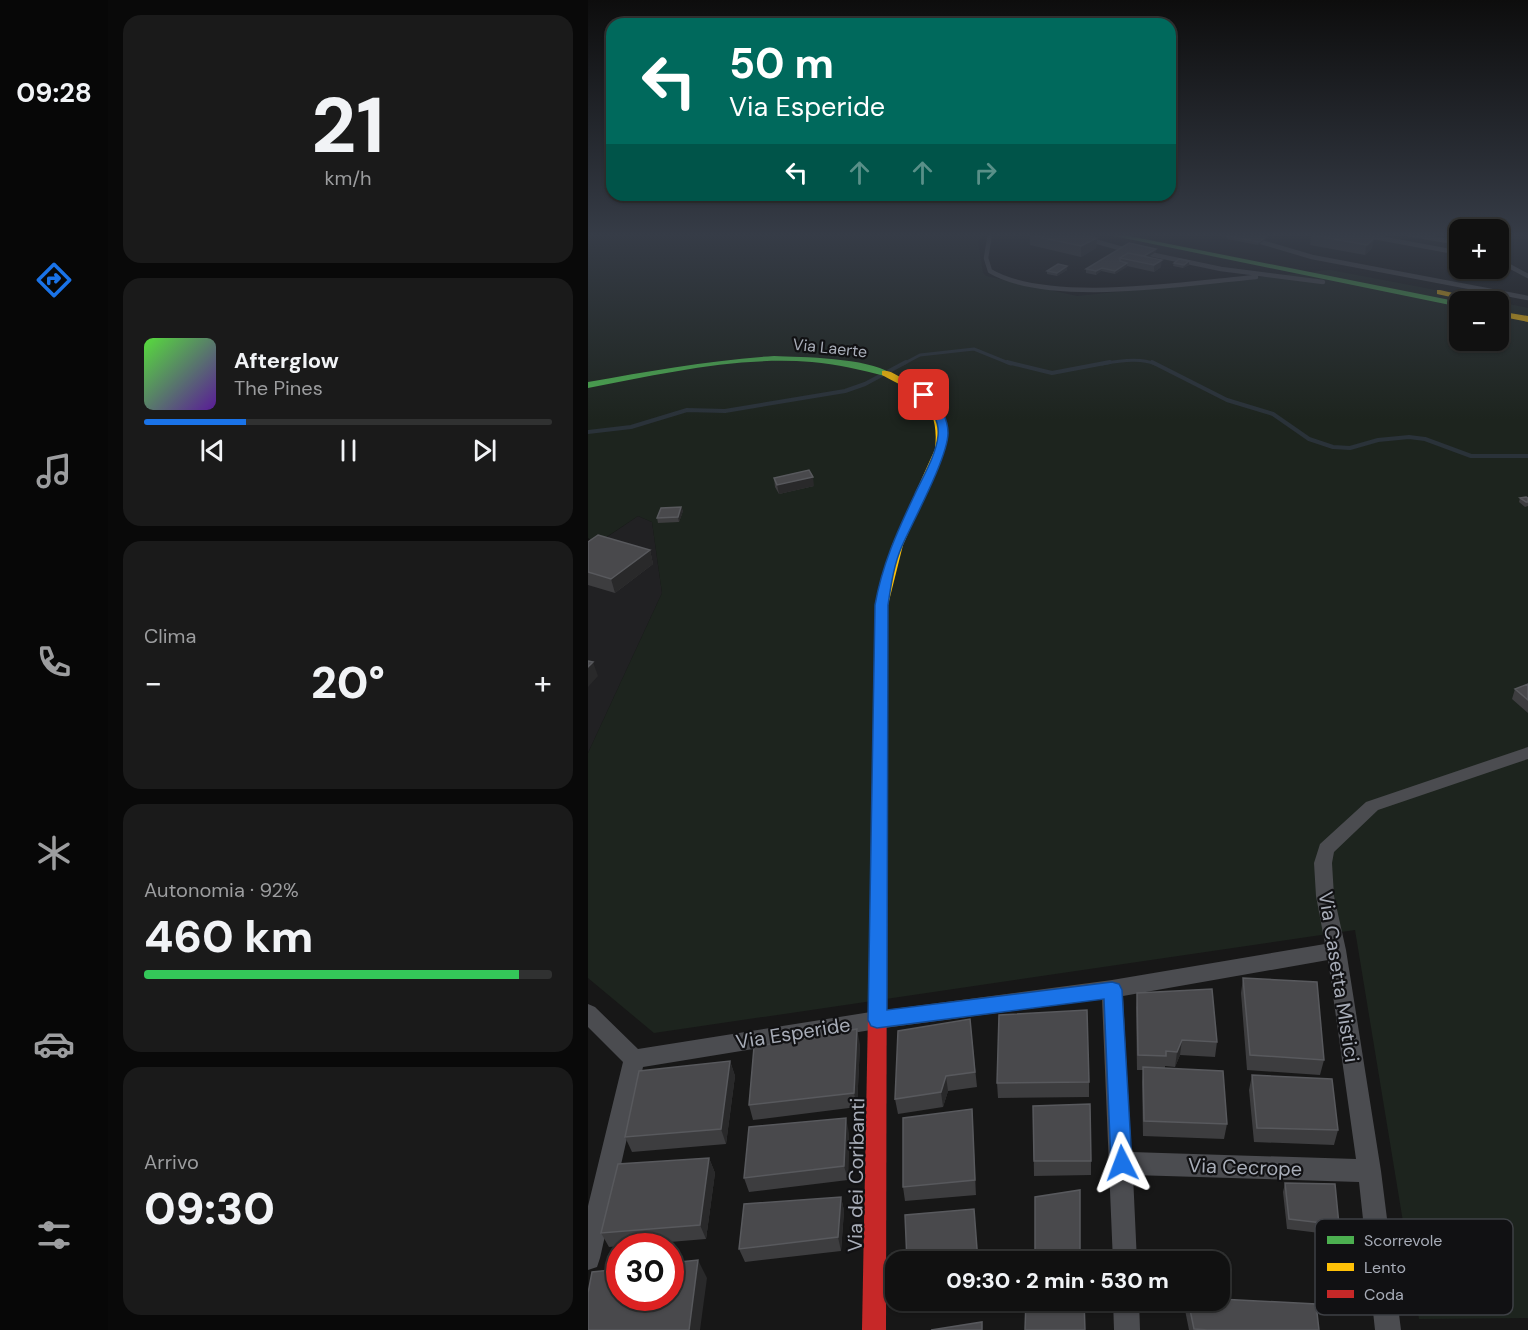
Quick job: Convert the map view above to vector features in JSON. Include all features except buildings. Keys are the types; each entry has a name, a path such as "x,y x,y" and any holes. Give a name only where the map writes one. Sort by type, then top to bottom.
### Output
{"main road":[{"path":"1418,296 1449,303"},
{"path":"1509,305 1528,309"},
{"path":"1509,315 1528,319"},
{"name":"Via Laerte","path":"588,385 767,360 828,361 872,368 900,379 933,404 941,419 943,432 936,459 895,549 882,595 877,1020"},
{"name":"Via dei Coribanti","path":"874,1330 877,1020"}],"street":[{"name":"Via Casetta Mistici","path":"1375,1219 1336,950 1325,896 1323,863 1326,849 1372,806 1528,753"},
{"name":"Via Esperide","path":"634,1059 877,1020 1112,990 1336,950"},
{"path":"1112,990 1125,1251"},
{"path":"588,1013 634,1059 595,1194 588,1258"},
{"name":"Via Cecrope","path":"1122,1163 1369,1171"},
{"path":"1126,1311 1127,1330"},
{"name":"Via Casetta Mistici","path":"1386,1315 1388,1330"}],"lane":[{"path":"1414,296 1428,298"}],"shaded area":[{"path":"588,296 1449,296 1449,351 1509,351 1509,304 1528,308 1528,1318 1419,1319 1418,1315 1513,1315 1513,1219 1403,1219 1355,930 654,1033 588,978 588,753 662,593 652,522 638,516 596,544 588,538"},
{"path":"638,516 652,522 662,593 588,753 588,550"}],"waterway":[{"path":"903,364 920,355 974,349 1011,364"},
{"path":"1102,364 1136,360 1155,364"},
{"path":"588,432 631,427 687,410 725,411 845,391 865,384 906,362"},
{"path":"1007,362 1052,373 1110,362"},
{"path":"1152,362 1227,400 1273,414 1309,439 1333,447 1350,448 1378,440 1409,437 1425,439 1471,456 1528,456"}],"traffic: fast":[{"path":"1416,296 1449,303"},
{"path":"588,385 699,366 774,359 812,359 849,364 885,373"}],"traffic: slow":[{"path":"1509,315 1528,319"},
{"path":"879,854 882,605 897,545 940,449 942,434 936,410 929,401 910,386 885,373"}],"traffic: jam":[{"path":"874,1330 879,854"}],"route":[{"path":"924,395 933,404 941,419 943,436 936,459 904,525 882,595 877,1020 1112,990 1122,1163"}]}
